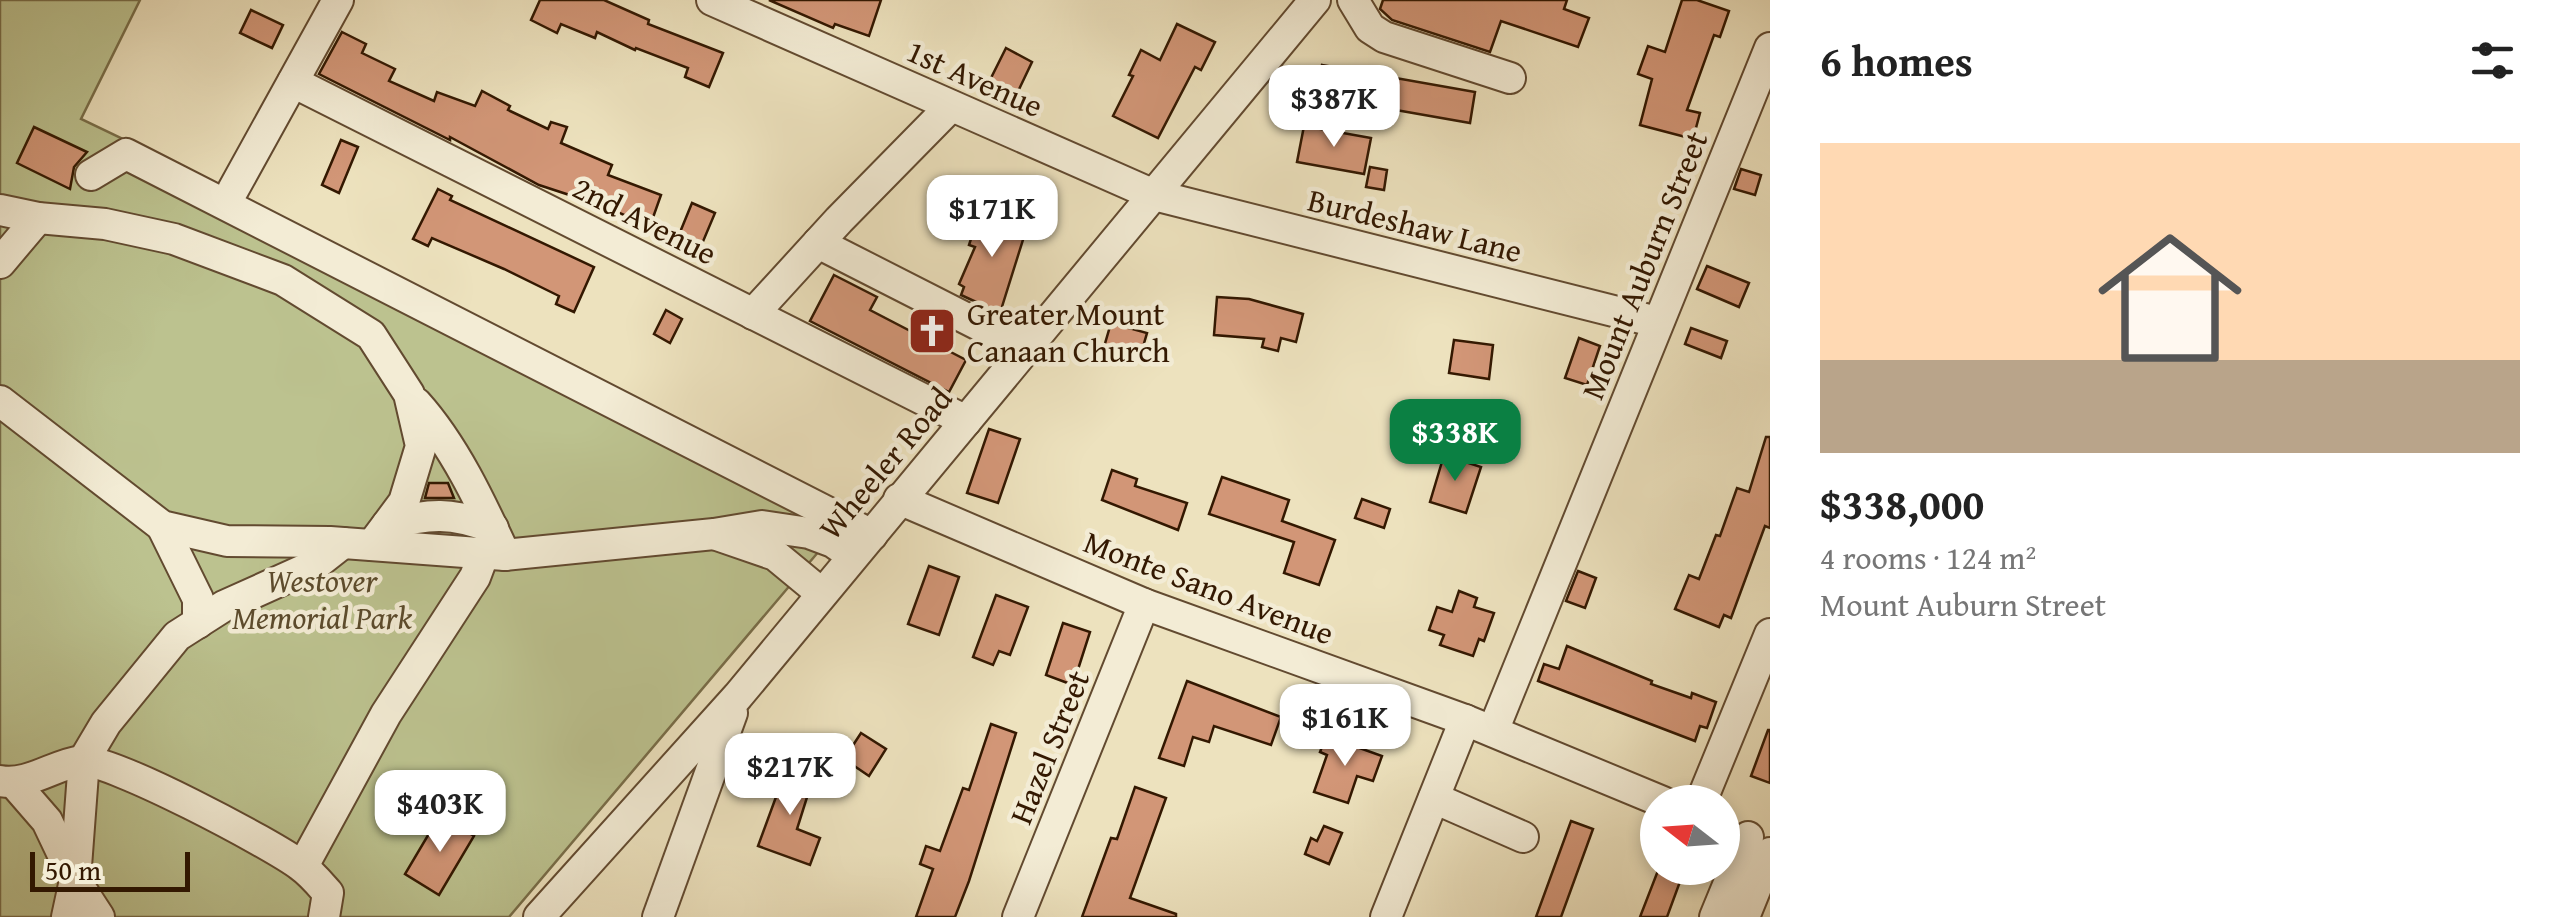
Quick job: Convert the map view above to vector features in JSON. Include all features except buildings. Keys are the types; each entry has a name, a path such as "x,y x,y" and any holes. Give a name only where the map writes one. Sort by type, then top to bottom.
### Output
{"street":[{"path":"232,190 338,0"},
{"name":"1st Avenue","path":"712,0 1154,196"},
{"name":"Wheeler Road","path":"539,917 738,696 1315,0"},
{"path":"1353,0 1363,20 1384,37 1510,78"},
{"name":"Mount Auburn Street","path":"1386,917 1434,798 1479,726 1658,322 1770,48"},
{"name":"2nd Avenue","path":"293,82 966,421"},
{"path":"753,314 951,106"},
{"path":"91,175 126,154 862,545"},
{"name":"Burdeshaw Lane","path":"1154,196 1658,322"},
{"path":"0,210 105,224 174,240 283,280 371,334 409,394 430,418 494,545"},
{"path":"0,264 38,218"},
{"path":"818,243 983,326 1032,342"},
{"path":"67,917 76,880 84,760 142,676 177,636 224,606 368,538 404,502 421,446 409,394"},
{"path":"0,401 162,526 226,541 368,538 494,545 714,534 762,526 862,545"},
{"name":"Monte Sano Avenue","path":"899,500 1144,604 1479,726 1640,792"},
{"path":"162,526 198,599 198,622"},
{"path":"714,534 775,555 821,594"},
{"path":"303,866 386,714 494,545"},
{"name":"Hazel Street","path":"1018,917 1144,604"},
{"path":"1709,785 1770,634"},
{"path":"658,917 738,696"},
{"path":"99,917 47,822 7,782 84,760 130,776 231,825 303,866 328,893 324,917"},
{"path":"1434,798 1523,837"},
{"path":"1716,917 1752,841"},
{"path":"1744,917 1752,841"}],"green space":[{"name":"Westover Memorial Park","path":"0,0 140,0 81,119 853,511 509,917 0,917"}],"place":[{"name":"Greater Mount Canaan Church","path":"932,331"}]}
